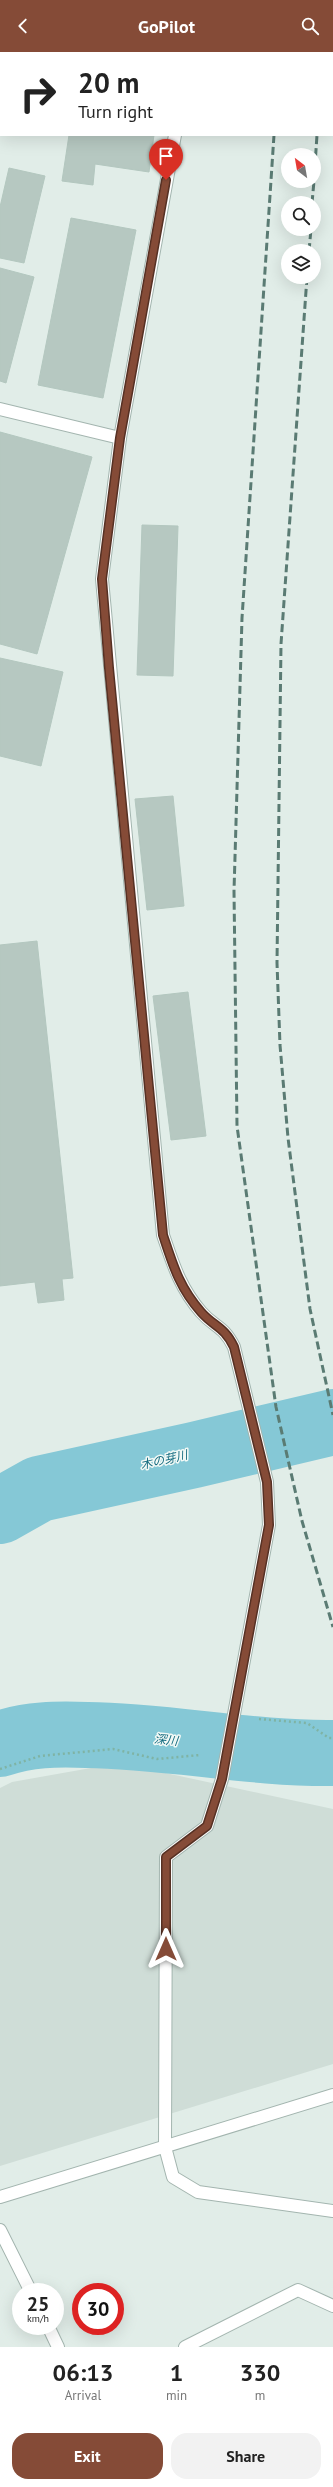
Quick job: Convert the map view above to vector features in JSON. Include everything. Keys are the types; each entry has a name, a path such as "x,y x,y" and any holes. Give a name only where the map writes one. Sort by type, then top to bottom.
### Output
{"street":[{"path":"175,136 120,438 102,579 163,1235 179,1283 202,1313 227,1332 234,1347 267,1482 269,1525 222,1779 207,1826 166,1857 165,2147 173,2177 198,2192 333,2211"},
{"path":"0,409 120,438"},
{"path":"0,2197 333,2096"},
{"path":"0,2230 26,2283"},
{"path":"185,2347 298,2290 333,2306"},
{"path":"52,2335 58,2347"}],"path":[{"path":"233,1716 307,1723 329,1738 333,1738"},
{"path":"0,1769 40,1756 113,1749 157,1759 184,1758"}],"shaded area":[{"path":"119,1763 333,1809 333,2064 0,2166 0,1788 12,1782"}],"building":[{"path":"69,136 154,136 149,172 95,164 93,185 62,181"},
{"path":"9,168 45,176 24,263 0,258 0,207"},
{"path":"71,218 136,230 103,398 38,385"},
{"path":"0,268 34,277 6,383 0,381"},
{"path":"0,432 92,457 37,654 0,644"},
{"path":"142,525 178,526 173,676 137,675"},
{"path":"0,658 63,672 41,766 0,756"},
{"path":"173,796 184,906 147,910 135,799"},
{"path":"37,941 73,1278 62,1279 64,1300 38,1303 35,1282 0,1286 0,945"},
{"path":"188,992 206,1136 171,1140 153,996"}],"waterway":[{"name":"木の芽川","path":"0,1511 39,1489 194,1455 333,1422"},
{"name":"深川","path":"0,1744 32,1736 118,1736 272,1751 333,1753"}],"railway":[{"path":"274,136 242,618 234,891 237,1126 276,1407 302,1521 333,1627"},
{"path":"316,148 317,136"},
{"path":"313,188 313,196"},
{"path":"310,236 310,244"},
{"path":"307,284 281,644 277,963 280,1045 288,1138 310,1309 333,1415"}],"route":[{"path":"166,180 120,438 102,579 109,668 163,1235 179,1283 202,1313 227,1332 234,1347 267,1482 269,1525 222,1779 207,1826 166,1857 166,1949"}]}
